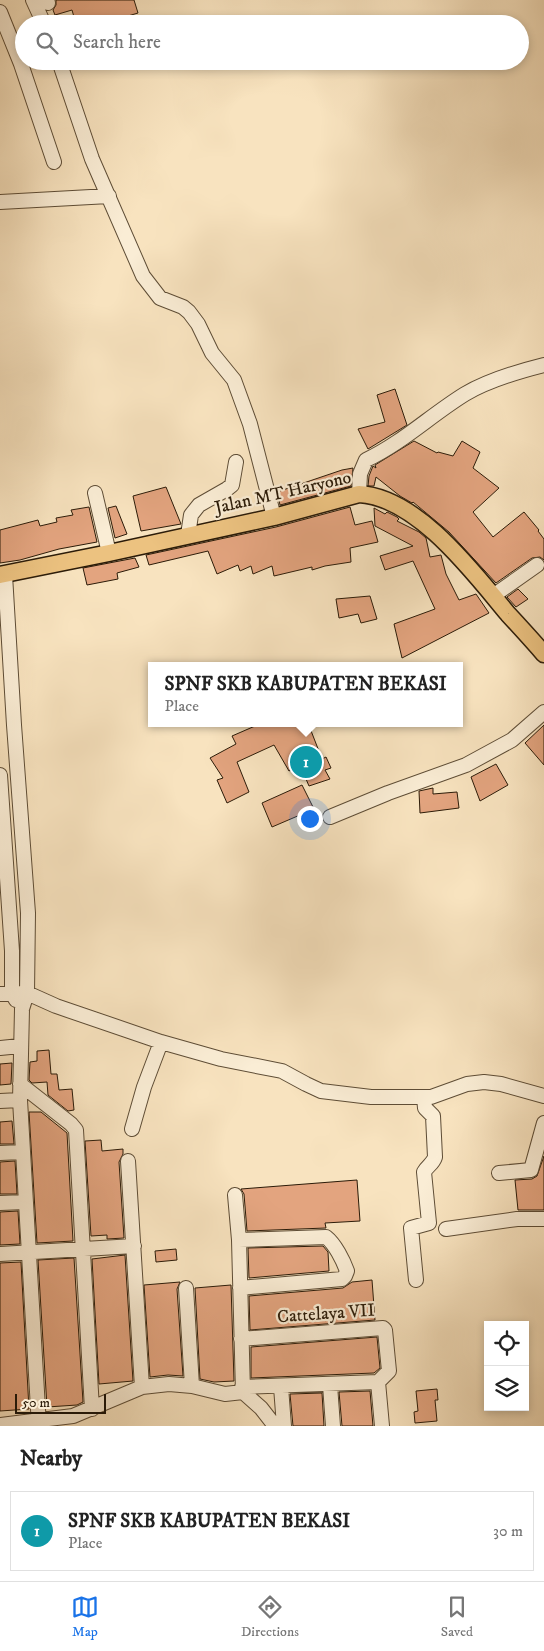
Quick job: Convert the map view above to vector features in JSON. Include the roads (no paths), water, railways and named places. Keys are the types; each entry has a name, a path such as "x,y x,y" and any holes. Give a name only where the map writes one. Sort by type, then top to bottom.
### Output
{"main road":[{"name":"Jalan MT Haryono","path":"2,575 274,517 359,494 370,494 402,508 434,532 544,654"}],"street":[{"path":"34,0 40,15"},
{"path":"0,12 15,44"},
{"path":"26,70 54,162"},
{"path":"62,70 92,159 143,276 160,298 183,307 189,312 198,324 212,352 234,380 250,424 274,517"},
{"path":"0,202 109,196"},
{"path":"359,494 360,474 366,460 387,450 467,393 522,371 544,365"},
{"path":"188,535 191,515 199,505 232,485 236,462"},
{"path":"95,493 109,553"},
{"path":"493,596 537,565"},
{"path":"2,575 28,913 27,986 22,1009 20,1046 20,1100 39,1423"},
{"path":"330,817 388,793 466,765 512,740 544,712"},
{"path":"0,775 6,987 22,1009"},
{"path":"6,987 27,986 56,1006 161,1042 221,1059 282,1072 321,1090 371,1097 424,1097 438,1096 467,1084 484,1082 501,1084 544,1096"},
{"path":"132,1129 144,1087 161,1042"},
{"path":"0,1048 20,1046"},
{"path":"20,1084 76,1130 92,1408"},
{"path":"416,1280 410,1228 429,1223 424,1172 433,1162 434,1157 433,1116 425,1108 424,1097"},
{"path":"0,1101 20,1100"},
{"path":"499,1173 531,1170 544,1123"},
{"path":"0,1153 22,1152"},
{"path":"128,1161 142,1387"},
{"path":"234,1195 239,1240 242,1389 261,1408 275,1426"},
{"path":"0,1203 25,1202"},
{"path":"446,1229 517,1219 544,1219"},
{"path":"239,1240 326,1237 341,1257 347,1271 342,1279 240,1288"},
{"path":"0,1254 134,1246"},
{"path":"186,1288 192,1386"},
{"name":"Cattelaya VII","path":"241,1339 382,1328 386,1330 389,1366 386,1375 378,1382"},
{"path":"0,1425 39,1423 73,1416 142,1387 169,1384 192,1386 224,1394 242,1389 378,1382 382,1426"},
{"path":"330,1385 333,1426"},
{"path":"281,1387 284,1426"}],"place":[{"name":"SPNF SKB KABUPATEN BEKASI","path":"306,762"}]}
